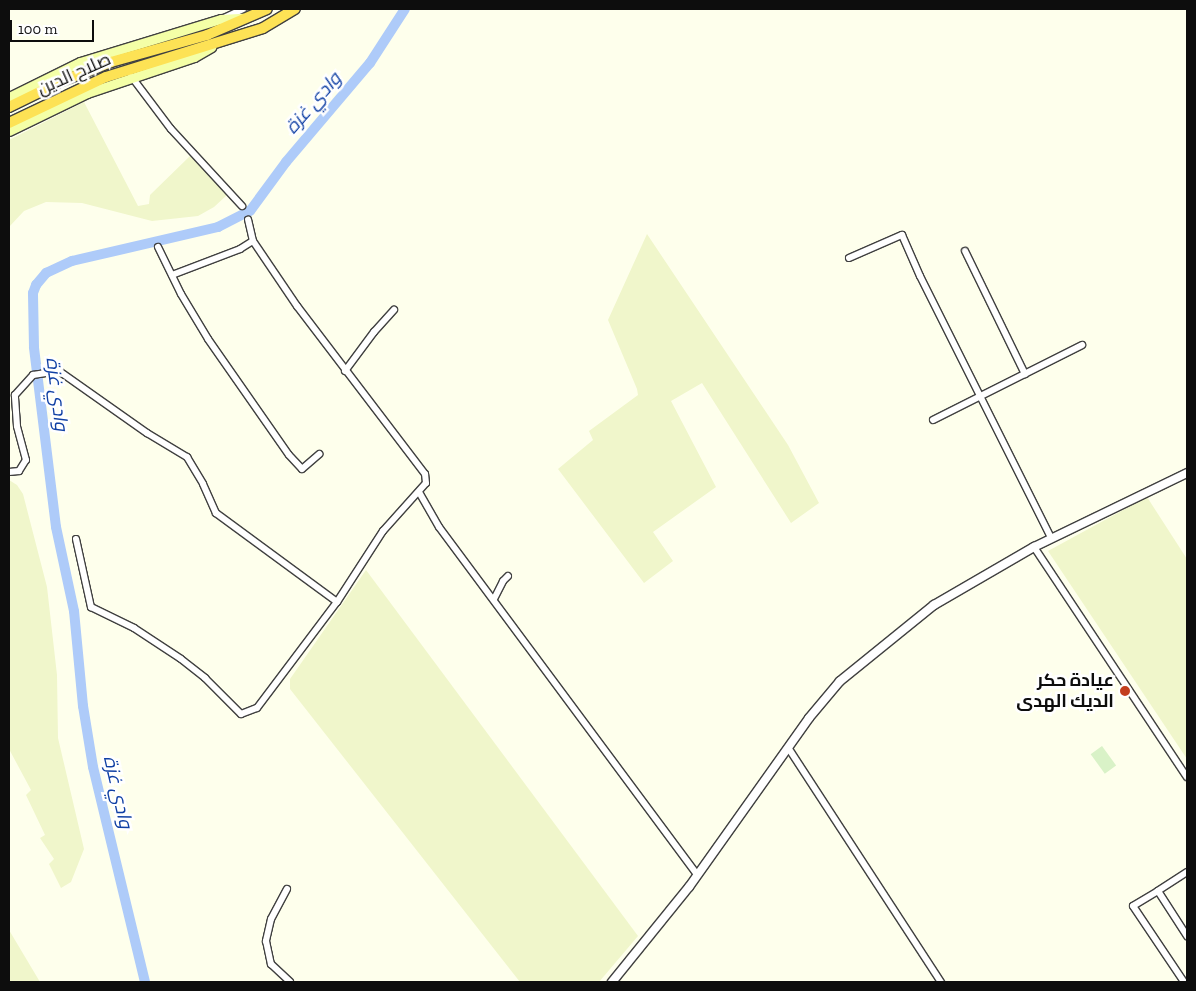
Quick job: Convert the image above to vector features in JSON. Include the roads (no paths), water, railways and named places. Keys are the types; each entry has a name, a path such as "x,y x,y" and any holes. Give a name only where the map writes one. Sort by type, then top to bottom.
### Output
{"highway":[{"name":"صلاح الدين","path":"9,107 62,81 111,62 207,35 246,13 267,9"},
{"name":"صلاح الدين","path":"9,123 58,98 263,28 295,9"}],"main road":[{"path":"9,97 80,62 246,13"},
{"path":"9,132 128,73"}],"street":[{"path":"128,73 171,129 242,206"},
{"path":"76,540 91,607 134,628 182,659 205,678 241,714 257,708 337,602 382,531 426,484 425,474 345,371 253,241 248,220"},
{"path":"849,258 902,235 920,276 1051,538"},
{"path":"172,275 240,250 253,241"},
{"path":"158,247 208,339 289,455 302,469 320,454"},
{"path":"965,251 1025,374"},
{"path":"345,371 374,332 394,310"},
{"path":"933,420 1082,345"},
{"path":"9,472 19,471 26,460 17,426 16,395 33,375 59,371 148,433 187,457 203,484 209,501 221,518 337,602"},
{"path":"612,982 697,875 761,784 829,693 883,645 934,605 1034,547 1187,472"},
{"path":"419,492 439,527 697,875"},
{"path":"1034,547 1187,777"},
{"path":"494,599 503,581 508,576"},
{"path":"789,749 941,982"},
{"path":"1184,982 1133,906 1187,872"},
{"path":"287,889 272,919 266,941 271,964 290,982"},
{"path":"1158,891 1187,936"}],"waterway":[{"name":"وادي غزة","path":"145,982 93,767 83,706 74,611 56,527 34,347 33,293 36,285 46,273 72,261 218,227 250,211 286,162 370,63 405,9"}],"place":[{"name":"عيادة حكر الديك الهدى","path":"1125,691"}]}
